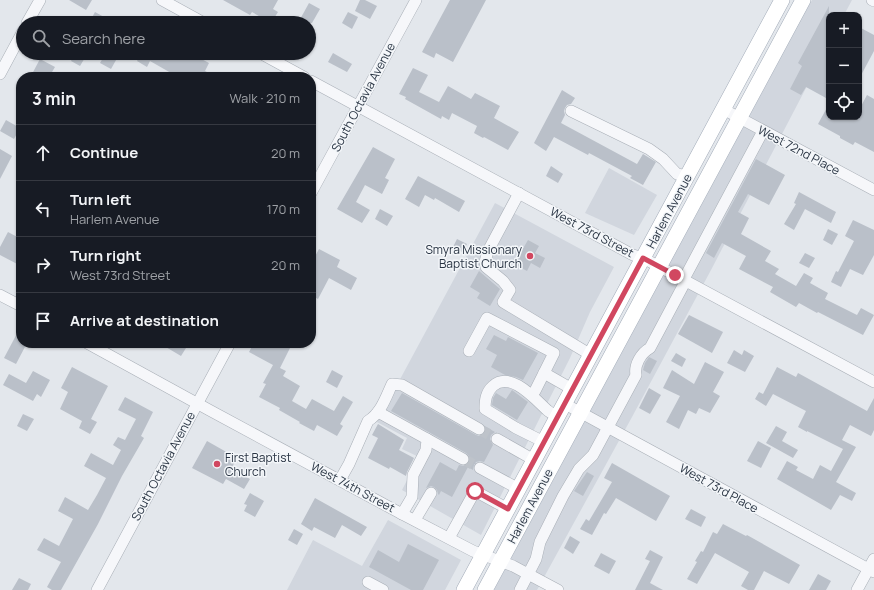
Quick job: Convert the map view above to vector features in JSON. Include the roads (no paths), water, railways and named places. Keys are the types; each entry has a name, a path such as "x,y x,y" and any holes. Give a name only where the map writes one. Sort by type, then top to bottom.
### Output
{"main road":[{"name":"Harlem Avenue","path":"464,590 782,0"},
{"name":"Harlem Avenue","path":"485,590 802,0"}],"street":[{"path":"31,16 40,0"},
{"path":"162,0 191,16"},
{"name":"South Octavia Avenue","path":"316,184 416,0"},
{"path":"0,74 16,44"},
{"path":"273,60 295,72"},
{"name":"West 73rd Street","path":"316,84 633,255 659,266 874,382"},
{"name":"West 72nd Place","path":"723,109 874,190"},
{"path":"571,111 649,149 663,159 677,174 687,176"},
{"path":"520,590 536,559 540,542 563,496 579,469 594,455 636,375 635,368 644,351 650,348 684,284 684,280 764,131"},
{"path":"519,194 488,251 485,262 486,267 503,281 510,290 503,302 591,355"},
{"path":"0,295 16,303"},
{"path":"469,351 487,318 554,353 534,391"},
{"name":"West 74th Street","path":"96,348 402,514 483,555 513,566 558,590"},
{"name":"South Octavia Avenue","path":"96,590 227,348"},
{"path":"544,373 572,389"},
{"name":"West 73rd Place","path":"544,442 516,428 485,409 485,398 491,387 497,382 509,382 527,391 548,411 561,410 580,412 872,567"},
{"path":"340,480 349,464 368,421 378,412 392,384 402,385 479,429"},
{"path":"378,412 463,459"},
{"path":"402,514 412,497 413,475 426,450 427,439"},
{"path":"497,439 534,460"},
{"path":"480,468 519,489"},
{"path":"449,538 475,491 508,509"},
{"path":"415,520 431,493"},
{"path":"857,590 872,567"},
{"path":"368,582 383,590"}],"tunnel":[{"path":"479,429 497,439"},
{"path":"463,459 480,468"}],"place":[{"name":"Smyra Missionary Baptist Church","path":"530,256"},
{"name":"First Baptist Church","path":"217,464"}]}
